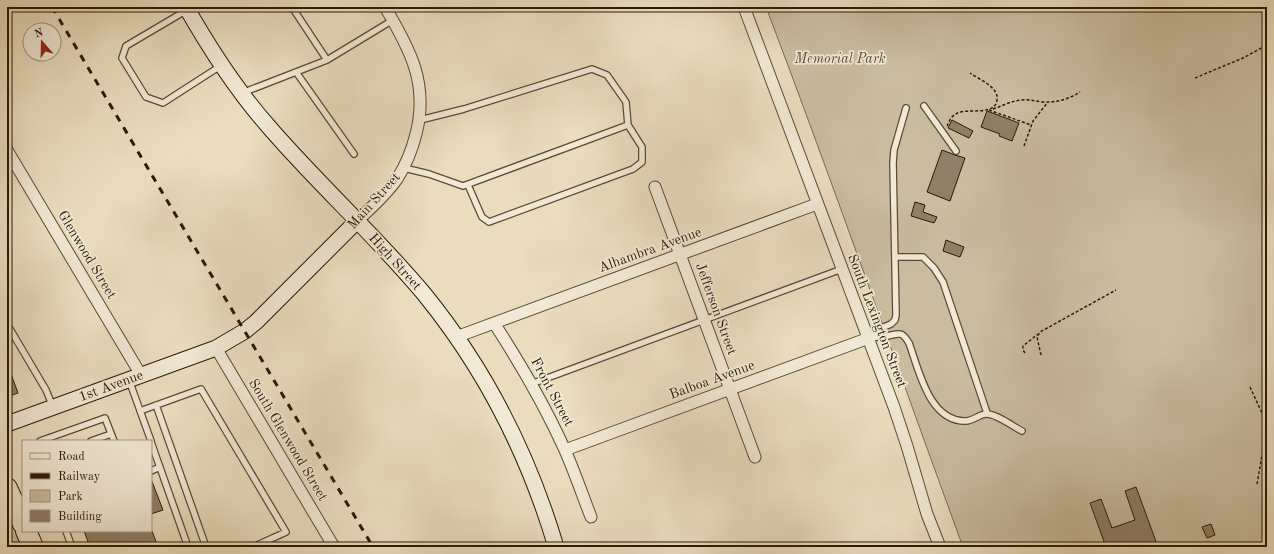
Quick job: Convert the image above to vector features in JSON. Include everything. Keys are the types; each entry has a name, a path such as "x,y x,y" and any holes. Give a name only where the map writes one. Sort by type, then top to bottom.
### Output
{"highway":[{"path":"7,488 22,522"},
{"path":"26,532 33,547"}],"main road":[{"name":"High Street","path":"187,8 222,65 268,126 357,222 394,258 456,337 488,388 522,454 556,547"},
{"name":"Main Street","path":"216,348 245,331 256,322 357,222"},
{"name":"1st Avenue","path":"7,424 216,348"}],"street":[{"name":"Main Street","path":"357,222 390,188 404,168 413,147 420,120 418,75 407,46 385,7"},
{"name":"South Lexington Street","path":"744,7 817,204 869,338 908,446 927,514 940,547"},
{"name":"Glenwood Street","path":"7,150 135,377"},
{"name":"Jefferson Street","path":"655,187 755,457"},
{"name":"Alhambra Avenue","path":"494,323 817,204"},
{"path":"456,337 494,323"},
{"name":"Front Street","path":"494,323 544,406 565,450 591,517"},
{"name":"Balboa Avenue","path":"565,450 869,338"},
{"name":"South Glenwood Street","path":"216,348 334,547"}],"lane":[{"path":"292,7 327,60"},
{"path":"187,8 126,46 122,58 146,97 163,103 222,65"},
{"path":"242,93 327,60 393,20"},
{"path":"420,120 464,109 592,68 607,75 626,102 628,125 642,147 642,162 633,169 489,222 482,217 468,185"},
{"path":"296,72 354,154"},
{"path":"924,106 956,151"},
{"path":"869,338 884,327 891,324 895,320 896,315 893,164 894,150 906,108"},
{"path":"404,168 429,174 463,186 628,125"},
{"path":"895,257 923,257 934,268 943,282 987,413"},
{"path":"531,384 842,269"},
{"path":"7,324 46,390 53,407"},
{"path":"869,338 898,333 905,336 931,400 935,406 948,416 957,420 968,422 987,413 996,416 1022,431"},
{"path":"135,377 140,411 151,440"},
{"path":"140,411 201,389 286,532 253,547"},
{"path":"156,405 206,547"},
{"path":"43,440 105,418 114,440"},
{"path":"94,440 111,434"},
{"path":"152,444 188,547"},
{"path":"152,471 160,467"},
{"path":"66,532 72,547"}],"path":[{"path":"1195,78 1243,58 1267,45"},
{"path":"970,73 994,89 997,95 997,101 994,107 989,110"},
{"path":"943,133 951,118 956,113 964,111 989,110 1022,100 1048,102 1065,99 1080,92"},
{"path":"997,101 1004,105"},
{"path":"1024,146 1035,117 1048,102"},
{"path":"989,110 1031,125"},
{"path":"1025,353 1022,350 1023,346 1040,332 1116,290"},
{"path":"1040,332 1037,337 1041,355"},
{"path":"1250,387 1267,426 1257,484"}],"green space":[{"name":"Memorial Park","path":"766,7 1267,7 1267,547 963,547 841,209"},
{"path":"7,510 24,547 7,547"}],"building":[{"path":"987,111 1019,123 1012,141 999,136 1000,134 981,127"},
{"path":"952,120 973,131 969,138 948,128"},
{"path":"942,150 965,158 950,201 927,192"},
{"path":"915,202 925,205 923,212 937,217 934,223 911,216"},
{"path":"946,240 964,247 960,257 943,251"},
{"path":"8,366 18,393 7,397 7,367"},
{"path":"152,482 163,510 152,514"},
{"path":"1136,487 1158,547 1106,547 1090,503 1101,499 1112,528 1135,520 1125,491"},
{"path":"1211,524 1215,535 1207,538 1202,527"},
{"path":"152,531 158,547 90,547 84,532"}],"railway":[{"path":"52,7 373,547"}]}
